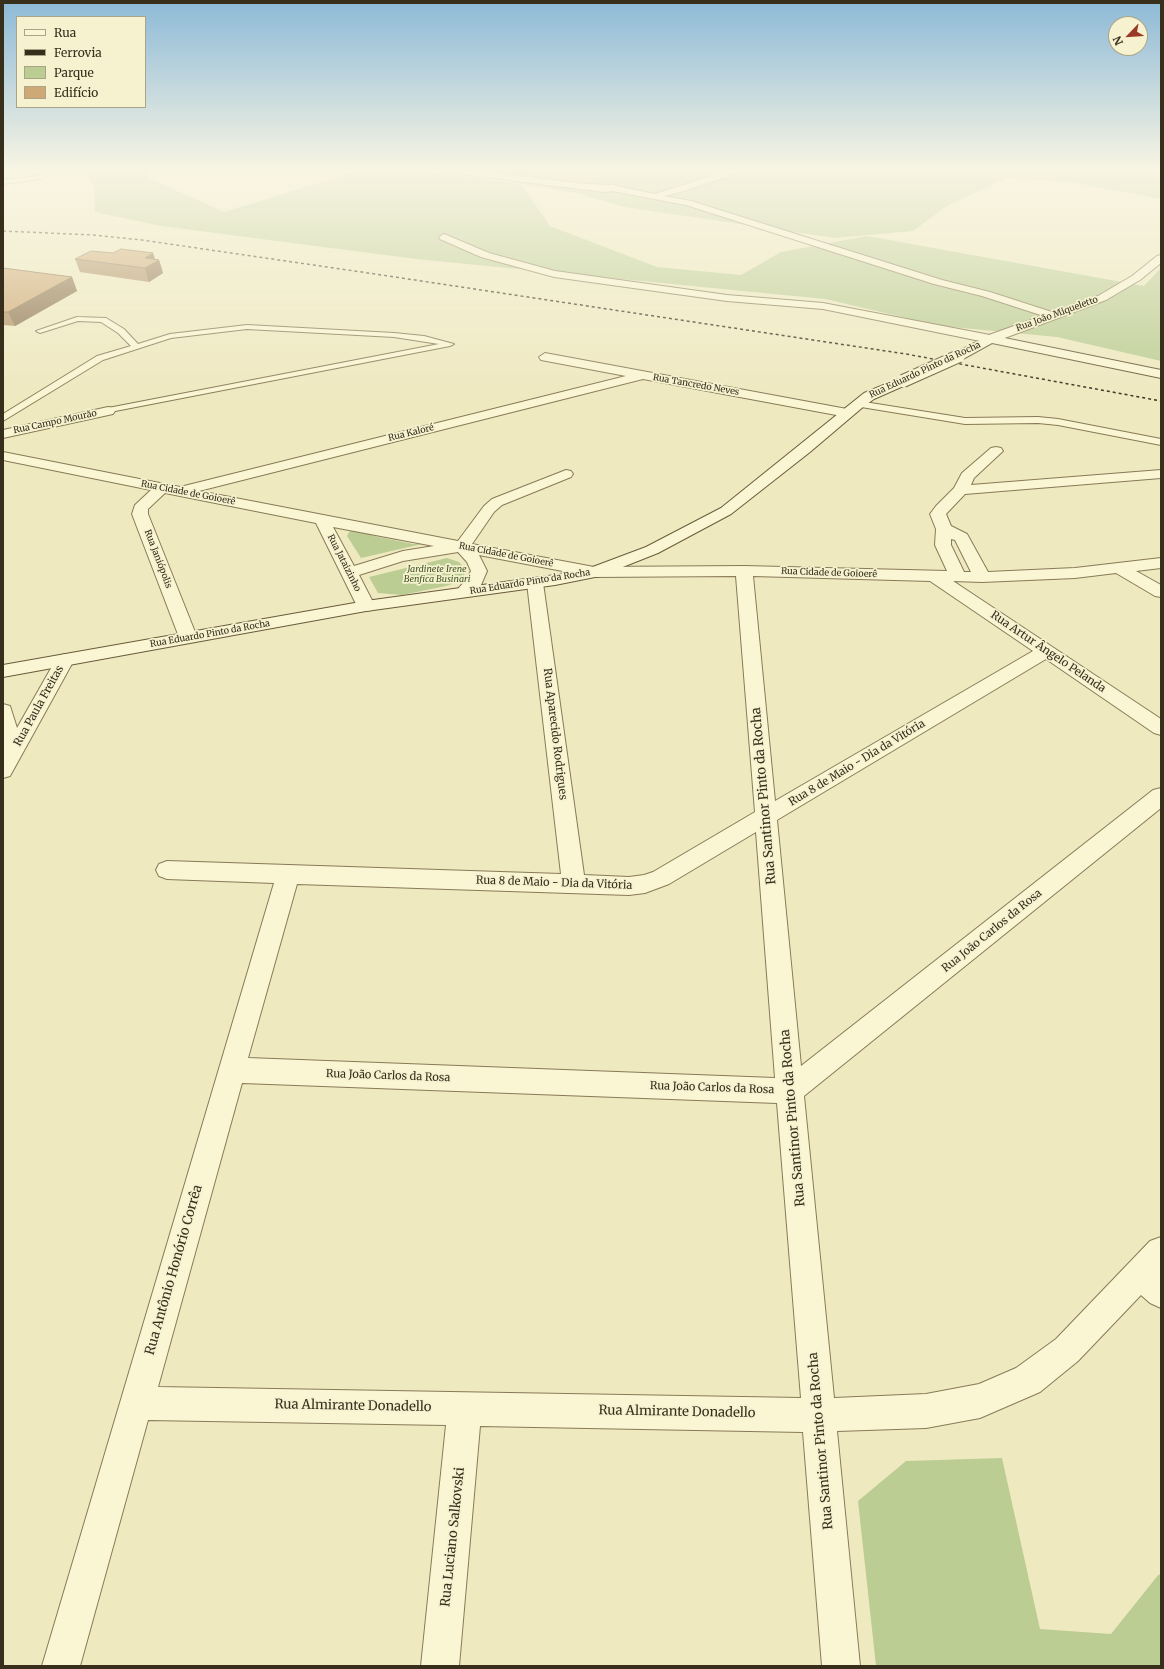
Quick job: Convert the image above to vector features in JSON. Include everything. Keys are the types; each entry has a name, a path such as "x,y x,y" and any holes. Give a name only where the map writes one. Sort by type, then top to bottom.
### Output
{"street":[{"path":"467,247 485,255 554,274 727,298 823,306 990,339"},
{"path":"827,247 963,288 984,296 1013,302 1054,316"},
{"name":"Rua João Miqueletto","path":"990,339 1102,298 1136,278 1161,258"},
{"name":"Rua Eduardo Pinto da Rocha","path":"3,671 366,606 535,583 594,572 659,546 726,511 869,396 959,356 990,339 1161,374"},
{"name":"Rua Tancredo Neves","path":"545,357 644,375 853,408"},
{"name":"Rua Kaloré","path":"178,491 644,375"},
{"name":"Rua Campo Mourão","path":"3,434 108,411"},
{"path":"958,577 943,545 944,529 938,514 941,509 961,490 967,476 996,451"},
{"name":"Rua Cidade de Goioerê","path":"3,456 322,520 594,572 744,571 982,577 1045,575 1161,563"},
{"path":"349,573 379,562 402,556 462,547 489,509 497,502 566,474"},
{"path":"961,490 1161,474"},
{"name":"Rua Janiópolis","path":"162,488 140,508 140,514 188,638"},
{"name":"Rua Jataizinho","path":"322,520 366,606"},
{"path":"944,529 962,537 982,577"},
{"path":"462,547 475,560 479,571 475,581 464,592"},
{"path":"1119,568 1161,592"},
{"name":"Rua Santinor Pinto da Rocha","path":"744,571 841,1666"},
{"name":"Rua Artur Ângelo Pelanda","path":"934,576 1161,728"},
{"name":"Rua Aparecido Rodrigues","path":"535,583 574,884"},
{"name":"Rua 8 de Maio - Dia da Vitória","path":"167,870 629,886 645,884 662,878 1046,651"},
{"name":"Rua Paula Freitas","path":"3,770 65,660"},
{"name":"Rua Paula Freitas","path":"3,710 14,752"},
{"name":"Rua João Carlos da Rosa","path":"232,1070 790,1091 1161,796"},
{"name":"Rua Antônio Honório Corrêa","path":"61,1666 288,874"},
{"name":"Rua Almirante Donadello","path":"136,1403 819,1415 926,1411 980,1401 1028,1380 1067,1350 1154,1273"},
{"name":"Rua Luciano Salkovski","path":"440,1666 465,1408"}],"lane":[{"path":"40,331 77,319 103,320 121,331 137,347"},
{"path":"3,418 100,358 170,336 247,327 394,335 424,338 450,344 108,411"},
{"path":"853,408 965,420 1038,420 1058,422 1161,442"}],"green space":[{"path":"322,247 605,247 657,267 741,275 781,252 808,247 927,247 1144,286 1161,268 1161,361 1057,337 941,326 825,299 416,259"},
{"path":"353,530 413,544 422,544 361,558 347,536 349,532"},
{"name":"Jardinete Irene Benfica Businari","path":"447,558 459,562 465,569 464,577 458,582 446,586 402,595 378,593 369,577"},
{"path":"1002,1458 1040,1629 1111,1634 1159,1574 1161,1577 1161,1666 876,1666 858,1501 906,1461"}],"building":[{"path":"121,249 153,253 145,258 159,260 145,268 75,259 91,251 113,253"},
{"path":"3,268 72,277 8,312 3,312"}],"railway":[{"path":"189,247 906,354 1161,401"}]}
